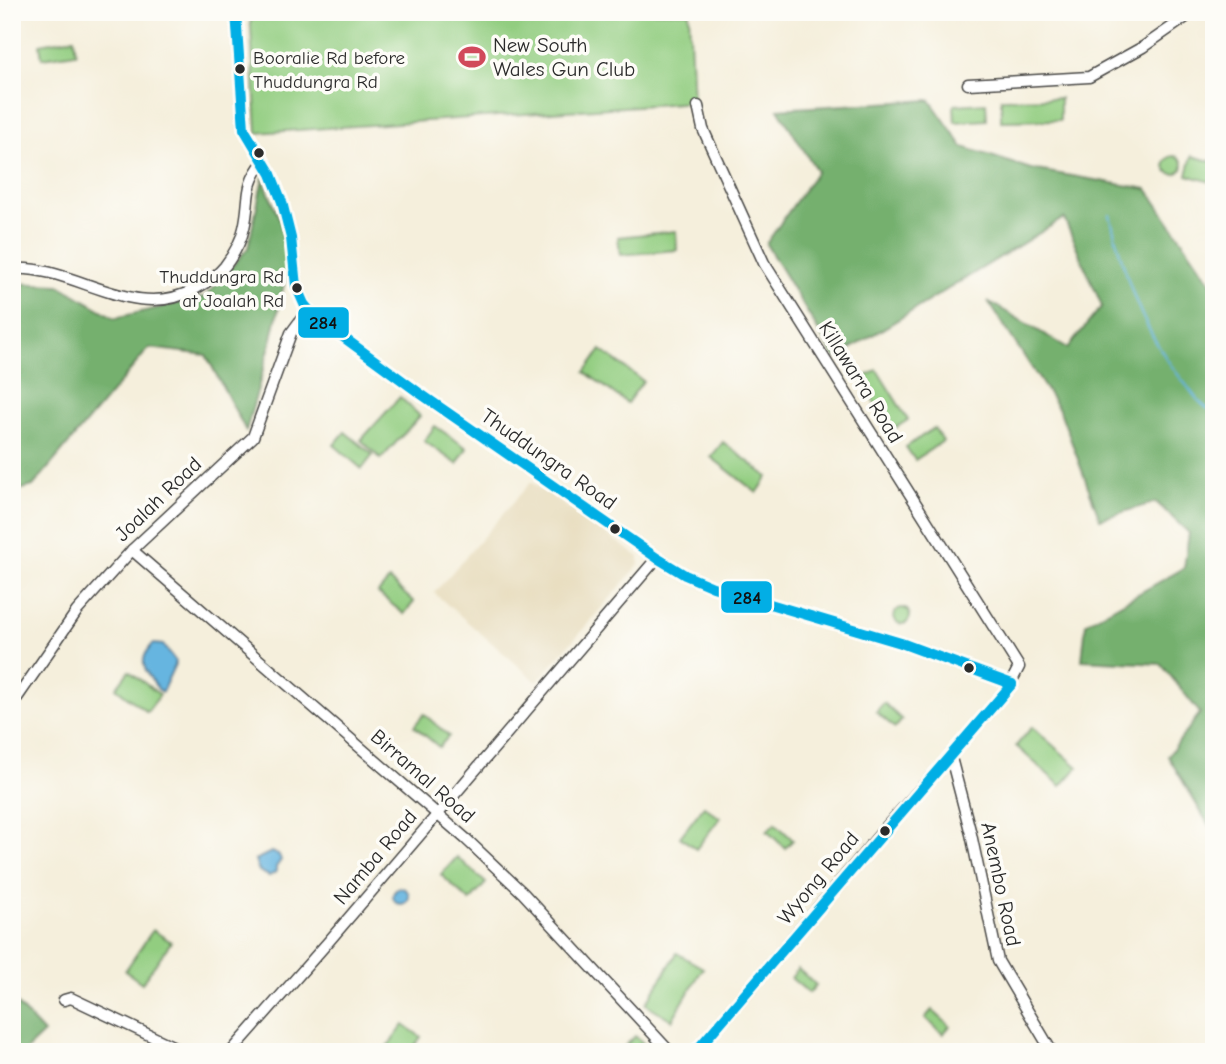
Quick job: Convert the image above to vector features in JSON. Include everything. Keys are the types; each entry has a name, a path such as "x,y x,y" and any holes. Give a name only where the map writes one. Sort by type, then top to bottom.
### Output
{"street":[{"path":"236,12 244,129 275,183 285,211 291,237 296,286 308,310"},
{"path":"968,84 1089,77 1143,47 1189,15 1204,12"},
{"name":"Killawarra Road","path":"698,106 703,129 764,263 1018,664"},
{"path":"12,269 29,269 125,297 145,300 161,300 187,293 214,277 236,250 244,227 251,179 263,162"},
{"name":"Joalah Road","path":"12,705 77,611 132,550 253,437 291,333 308,310"},
{"name":"Thuddungra Road","path":"308,310 374,361 685,575 713,587 901,643 1012,684"},
{"name":"Birramal Road","path":"132,550 523,892 670,1052"},
{"name":"Namba Road","path":"231,1052 657,558"},
{"name":"Wyong Road","path":"695,1052 1012,684 1018,672 1018,664"},
{"name":"Anembo Road","path":"950,754 971,834 998,961 1052,1052"},
{"path":"64,1000 71,998 164,1048 185,1052"}],"shaded area":[{"path":"531,482 639,557 639,565 537,682 434,593"}],"green space":[{"name":"New South Wales Gun Club","path":"250,12 689,12 693,102 257,133"},
{"path":"74,38 76,53 42,58 40,44"},
{"path":"1060,98 1060,120 1001,121 1001,99"},
{"path":"930,100 963,147 1031,169 1147,189 1214,287 1214,834 1168,756 1200,713 1161,664 1082,660 1086,623 1184,568 1189,533 1156,502 1100,519 1060,411 988,301 1068,348 1102,306 1064,218 835,358 766,244 817,171 778,109"},
{"path":"986,103 987,120 955,122 954,105"},
{"path":"1174,156 1180,159 1183,165 1180,171 1174,174 1168,171 1165,165 1168,159"},
{"path":"1192,156 1214,162 1214,183 1187,175"},
{"path":"263,178 280,221 288,266 272,338 246,431 206,355 149,348 33,486 12,492 12,283 59,285 115,318 205,297 248,248"},
{"path":"676,231 677,250 620,255 618,237"},
{"path":"601,350 643,381 627,403 585,372"},
{"path":"877,370 908,420 892,430 860,380"},
{"path":"400,397 420,416 381,459 361,440"},
{"path":"435,426 467,448 457,464 424,441"},
{"path":"934,428 943,441 915,460 906,447"},
{"path":"345,432 373,455 362,469 334,445"},
{"path":"723,442 768,477 757,493 711,457"},
{"path":"389,580 414,602 404,614 378,593"},
{"path":"902,608 908,610 908,622 902,624 896,622 894,616 896,610"},
{"path":"129,671 160,695 147,712 116,688"},
{"path":"884,703 902,720 895,728 876,712"},
{"path":"424,714 449,736 439,747 414,726"},
{"path":"1032,727 1078,767 1061,786 1016,746"},
{"path":"704,806 720,818 696,849 680,837"},
{"path":"775,823 793,840 785,848 767,831"},
{"path":"457,857 486,883 470,901 441,875"},
{"path":"153,930 171,942 142,983 125,971"},
{"path":"677,953 703,968 672,1020 646,1004"},
{"path":"798,969 816,985 809,993 791,978"},
{"path":"12,999 44,1033 24,1052 12,1052"},
{"path":"932,1010 950,1026 943,1034 925,1018"},
{"path":"404,1025 421,1037 410,1052 383,1052"},
{"path":"635,1036 653,1052 619,1052"}],"water":[{"path":"153,644 163,645 176,662 162,692 144,665 144,657"},
{"path":"271,852 279,855 281,860 276,872 269,876 259,871 255,860"},
{"path":"398,888 404,888 409,896 407,902 398,904 393,899 393,893"}],"waterway":[{"path":"1110,215 1122,262 1147,326 1171,366 1202,404 1214,412"}],"transit line":[{"name":"284","path":"236,12 244,129 271,174 282,202 291,238 296,286 304,304 313,315 418,392 685,575 713,587 901,643 1012,684"},
{"name":"284","path":"696,1051 1012,684"}],"place":[{"name":"New South Wales Gun Club","path":"472,57"},
{"name":"Booralie Rd before Thuddungra Rd","path":"240,69"},
{"name":"Thuddungra Rd at Joalah Rd","path":"297,288"}]}
